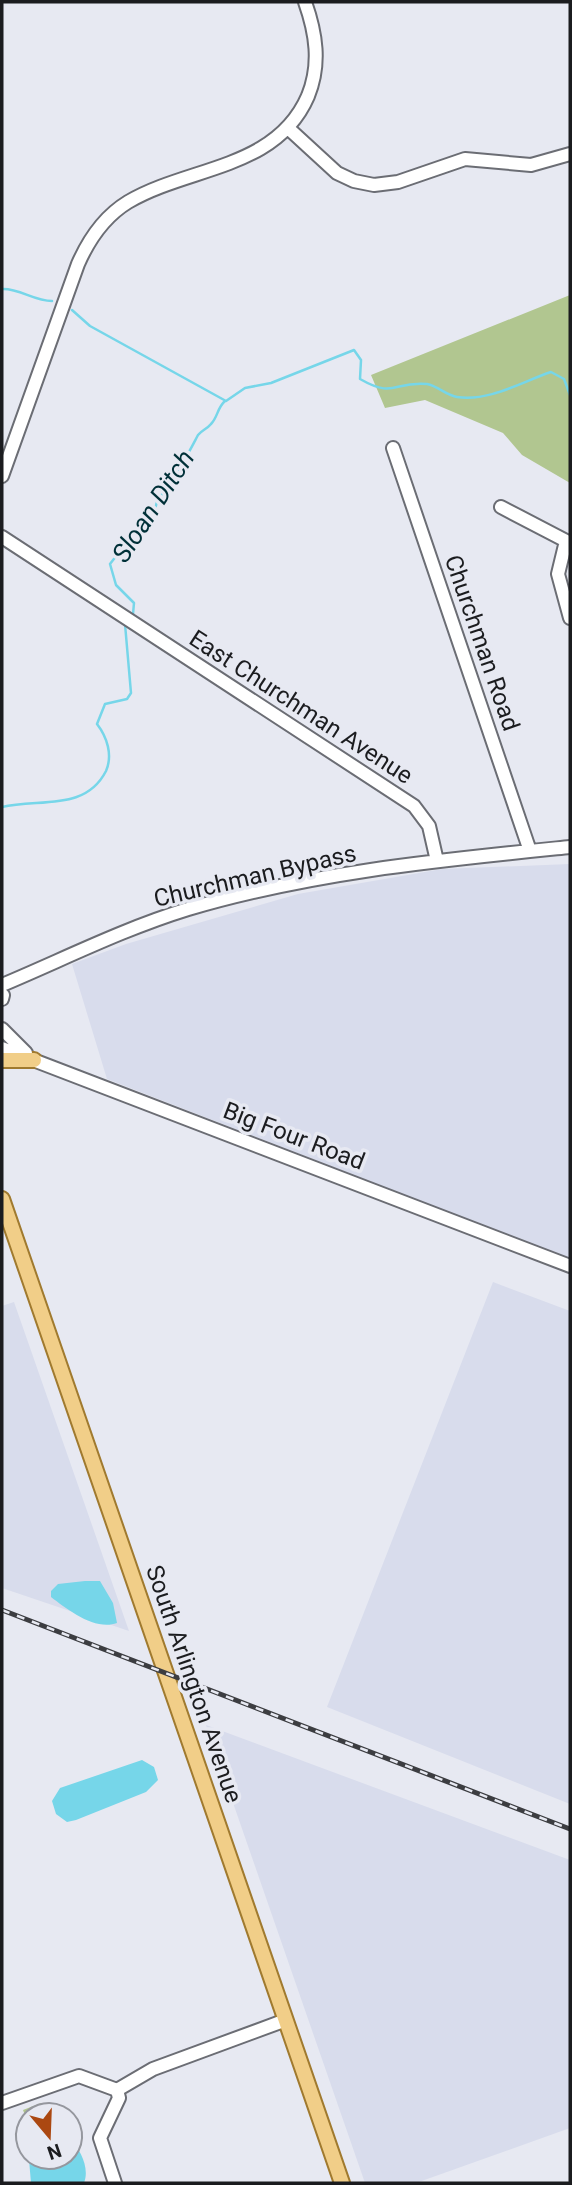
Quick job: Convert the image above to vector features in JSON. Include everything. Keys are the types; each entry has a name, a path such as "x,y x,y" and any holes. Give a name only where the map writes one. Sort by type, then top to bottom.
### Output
{"main road":[{"path":"2,1060 34,1060"},
{"name":"South Arlington Avenue","path":"2,1199 342,2183"}],"street":[{"path":"2,476 78,264 96,231 127,203 248,157 266,147 288,128 306,100 316,64 314,32 305,2"},
{"path":"288,128 337,173 366,184 398,182 465,159 531,165 570,154"},
{"name":"Churchman Road","path":"393,448 530,851"},
{"path":"501,508 568,542 558,574 570,618"},
{"name":"East Churchman Avenue","path":"2,537 414,806 429,826 437,861"},
{"path":"437,861 570,847"},
{"name":"Churchman Bypass","path":"2,994 86,947 164,917 233,897 313,879 437,861"},
{"path":"2,1029 34,1060"},
{"name":"Big Four Road","path":"2,1048 570,1266"},
{"path":"117,2090 153,2069 286,2020"},
{"path":"2,2103 79,2076 117,2090"},
{"path":"115,2183 100,2138 119,2098 117,2090"}],"shaded area":[{"path":"570,864 570,1259 107,1079 72,964 126,944 298,894 442,869"},
{"path":"493,1282 570,1311 570,1804 327,1707"},
{"path":"14,1302 129,1631 2,1588 2,1306"},
{"path":"206,1725 570,1860 570,2128 416,2183 365,2183"}],"green space":[{"path":"570,295 570,483 522,455 503,433 425,400 385,408 371,375"}],"water":[{"path":"100,1581 113,1603 117,1623 109,1625 91,1622 51,1597 51,1591 58,1584"},
{"path":"142,1760 154,1767 158,1780 146,1792 76,1820 67,1822 56,1814 52,1801 60,1788"},
{"path":"84,2162 85,2165 84,2183 31,2183 30,2171 84,2171"}],"waterway":[{"path":"2,289 52,301"},
{"path":"72,310 90,326 226,401 245,388 271,383 354,350 361,360 360,379 380,388 427,384 453,396 481,397 551,372 564,379 570,395"},
{"name":"Sloan Ditch","path":"133,614 134,603 116,585 110,564 120,551 135,542 154,514 158,497 169,490 169,483 198,435 213,421 225,401"},
{"name":"Sloan Ditch","path":"2,807 74,798 97,784 106,771 108,746 97,724 105,704 127,699 131,693 125,624"}],"railway":[{"path":"2,1610 570,1829"}]}
